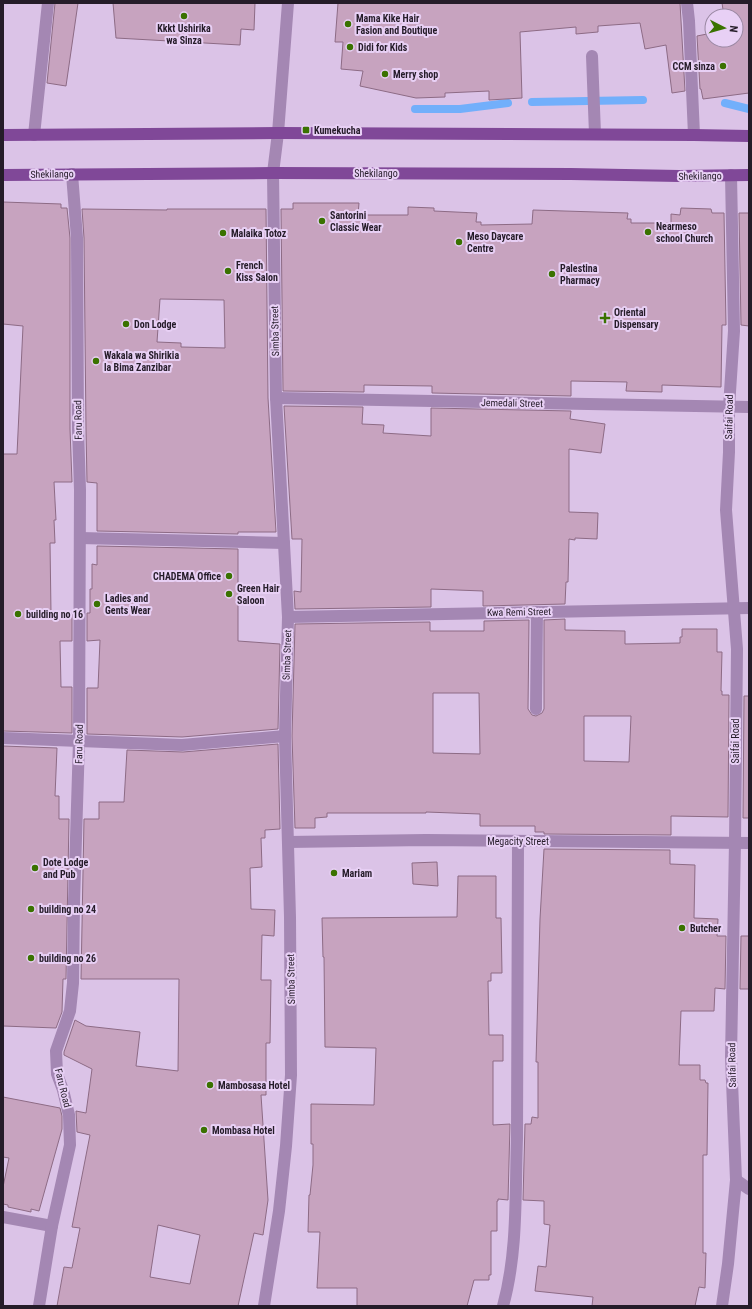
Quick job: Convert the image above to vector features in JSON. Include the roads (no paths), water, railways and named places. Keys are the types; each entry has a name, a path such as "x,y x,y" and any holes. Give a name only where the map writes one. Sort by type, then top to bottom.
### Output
{"main road":[{"path":"3,135 595,134 749,136"},
{"name":"Shekilango","path":"3,175 273,173 571,174 679,176 749,175"}],"street":[{"path":"34,135 48,3"},
{"name":"Simba Street","path":"264,1306 279,1211 286,1146 291,1075 290,917 284,736 288,618 276,398 273,173 278,134 288,3"},
{"path":"687,3 694,135"},
{"path":"592,56 595,134"},
{"name":"Faru Road","path":"39,1306 52,1226 70,1145 69,1115 63,1090 57,1074 56,1051 70,1011 73,983 79,741 80,538 77,238 72,174"},
{"name":"Saifai Road","path":"722,1306 728,1264 736,1180 731,1057 737,649 726,510 729,452 729,407 734,331 731,175"},
{"name":"Jemedali Street","path":"276,398 749,407"},
{"path":"80,538 284,544"},
{"name":"Kwa Remi Street","path":"288,618 749,608"},
{"path":"536,709 537,612"},
{"path":"3,738 182,744 284,736"},
{"name":"Megacity Street","path":"288,842 426,840 749,843"},
{"path":"503,1306 511,1263 515,1222 518,1079 518,841"},
{"path":"736,1180 749,1189"},
{"path":"3,1217 52,1226"}],"waterway":[{"path":"532,102 643,100"},
{"path":"415,109 460,109 508,103"},
{"path":"725,103 749,109"}],"place":[{"name":"Kkkt Ushirika wa Sinza","path":"184,16"},
{"name":"Mama Kike Hair Fasion and Boutique","path":"348,24"},
{"name":"Didi for Kids","path":"350,47"},
{"name":"CCM sinza","path":"723,66"},
{"name":"Merry shop","path":"385,74"},
{"name":"Kumekucha","path":"306,130"},
{"name":"Santorini Classic Wear","path":"322,221"},
{"name":"Nearmeso school Church","path":"648,232"},
{"name":"Malaika Totoz","path":"223,233"},
{"name":"Meso Daycare Centre","path":"459,242"},
{"name":"French Kiss Salon","path":"228,271"},
{"name":"Palestina Pharmacy","path":"552,274"},
{"name":"Oriental Dispensary","path":"605,318"},
{"name":"Don Lodge","path":"126,324"},
{"name":"Wakala wa Shirikia la Bima Zanzibar","path":"96,361"},
{"name":"CHADEMA Office","path":"229,576"},
{"name":"Green Hair Saloon","path":"229,594"},
{"name":"Ladies and Gents Wear","path":"97,604"},
{"name":"building no 16","path":"18,614"},
{"name":"Dote Lodge and Pub","path":"35,868"},
{"name":"Mariam","path":"334,873"},
{"name":"building no 24","path":"31,909"},
{"name":"Butcher","path":"682,928"},
{"name":"building no 26","path":"31,958"},
{"name":"Mambosasa Hotel","path":"210,1085"},
{"name":"Mombasa Hotel","path":"204,1130"}]}
